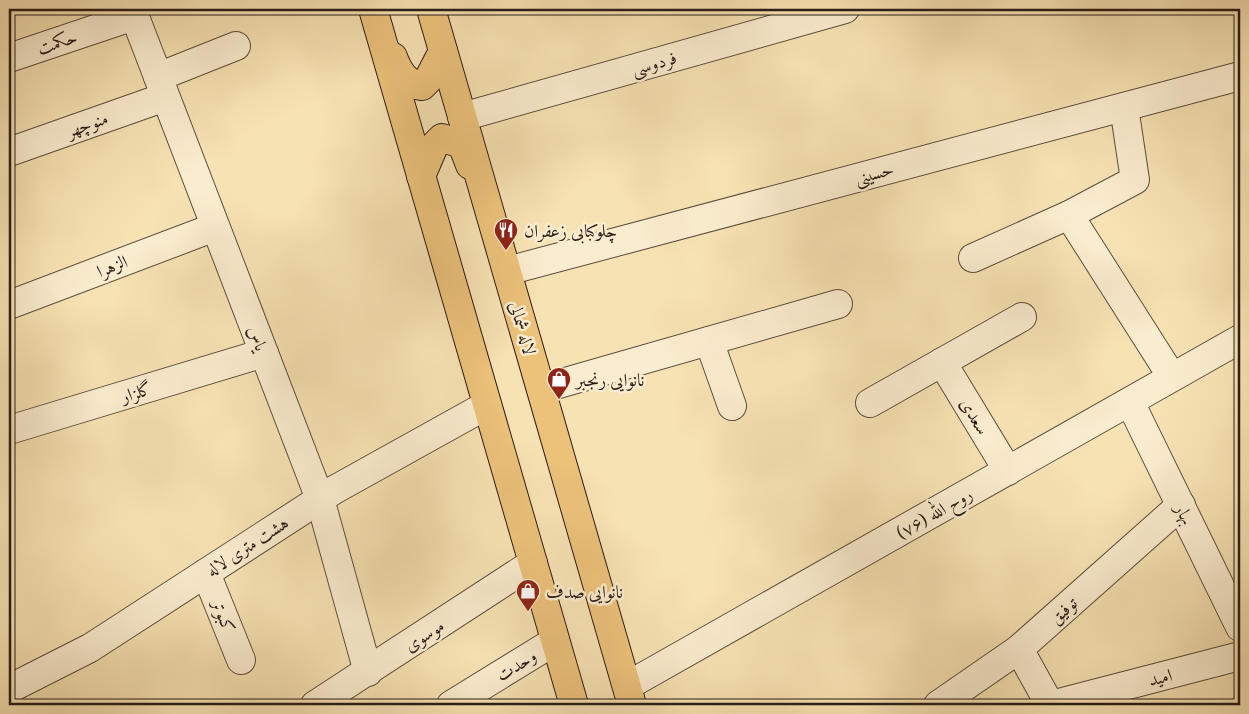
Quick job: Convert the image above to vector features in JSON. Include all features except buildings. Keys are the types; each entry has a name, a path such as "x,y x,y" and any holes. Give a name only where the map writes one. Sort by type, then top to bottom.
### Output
{"main road":[{"name":"لاله شمالی","path":"431,9 630,696"},
{"path":"377,22 398,70 416,86 422,86 428,80 443,52"},
{"path":"377,22 574,705"},
{"path":"421,176 434,146 442,138 454,140 462,144 475,179 484,191"}],"street":[{"name":"فردوسی","path":"462,118 845,9"},
{"name":"حکمت","path":"9,58 133,12"},
{"name":"یاس","path":"133,12 320,499 368,672"},
{"name":"منوچهر","path":"9,152 162,87 236,46"},
{"name":"حسینی","path":"507,271 1240,76"},
{"path":"974,258 1069,215 1135,180 1124,107"},
{"path":"1069,215 1172,378"},
{"name":"الزهرا","path":"9,305 215,227"},
{"path":"541,390 838,304"},
{"path":"870,402 1022,317"},
{"name":"روح الله (۷۶)","path":"630,696 1008,471 1240,339"},
{"path":"709,341 732,406"},
{"name":"گلزار","path":"9,430 264,354"},
{"name":"سعدی","path":"942,362 1008,471"},
{"name":"بهار","path":"1130,402 1240,627"},
{"name":"هشت متری لاله","path":"9,689 90,648 320,499 487,405"},
{"name":"توفیق","path":"938,705 1019,649 1181,505"},
{"name":"موسوی","path":"315,705 533,563"},
{"name":"کبوتر","path":"206,573 241,660"},
{"name":"وحدت","path":"451,705 555,641"},
{"name":"امید","path":"1019,649 1051,705 1240,656"}],"place":[{"name":"چلوکبابی زعفران","path":"506,251"},
{"name":"نانوایی رنجبر","path":"559,400"},
{"name":"نانوایی صدف","path":"528,612"}]}
